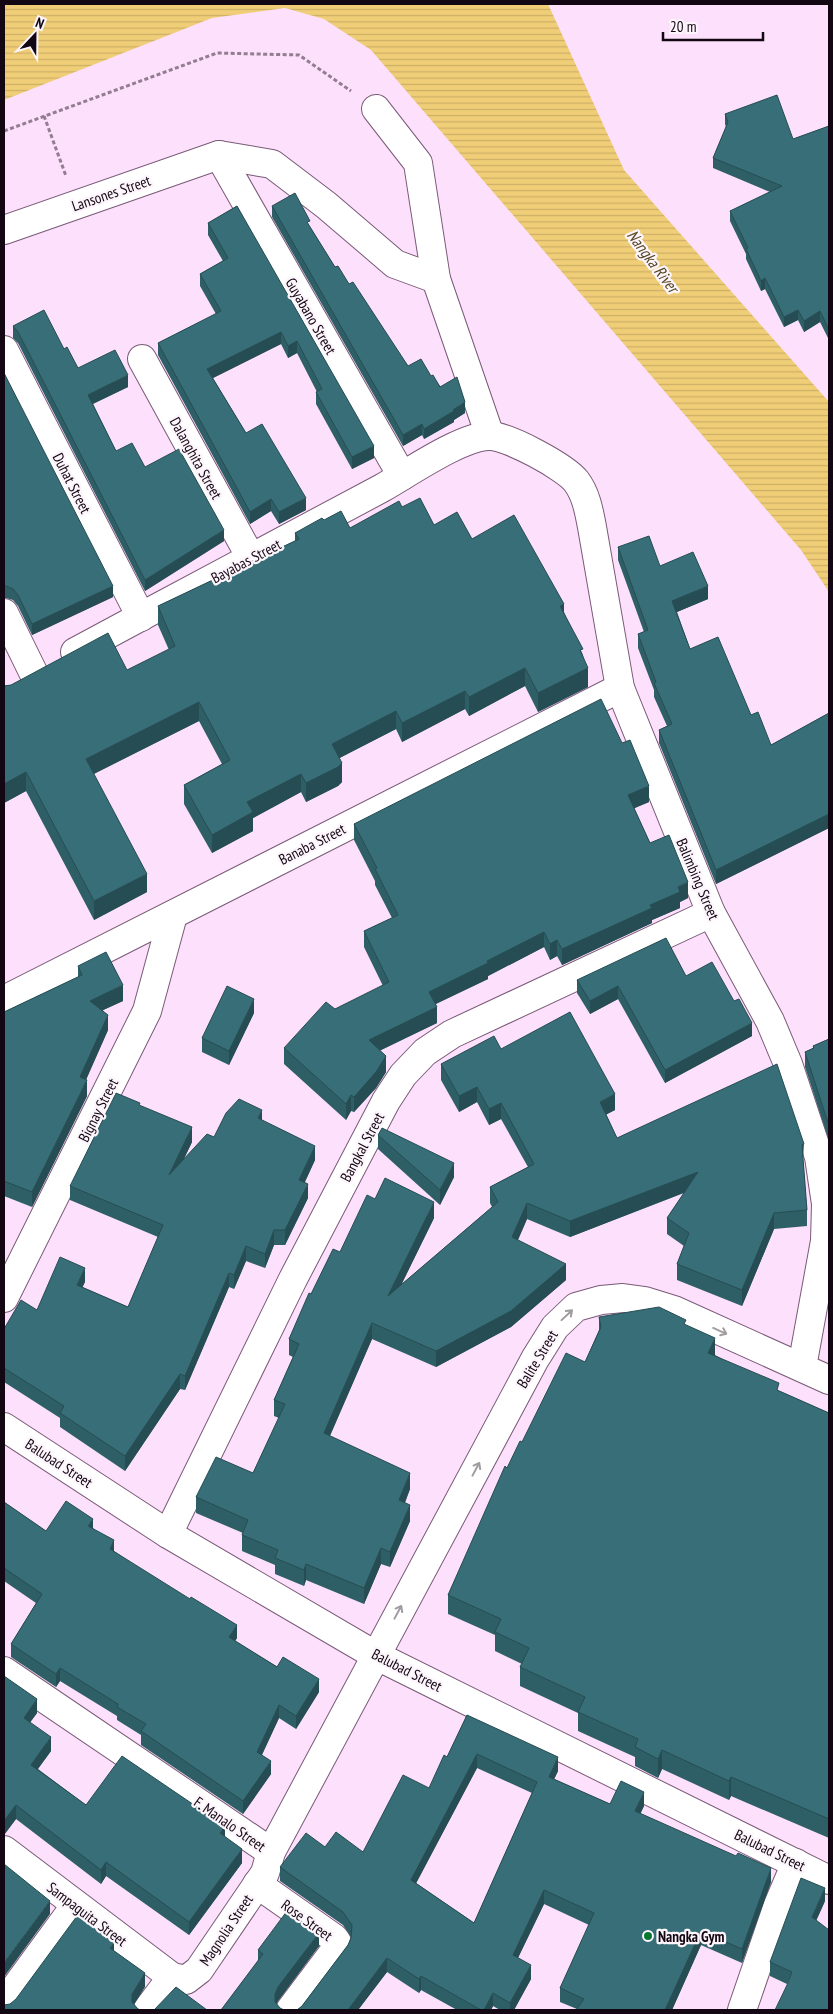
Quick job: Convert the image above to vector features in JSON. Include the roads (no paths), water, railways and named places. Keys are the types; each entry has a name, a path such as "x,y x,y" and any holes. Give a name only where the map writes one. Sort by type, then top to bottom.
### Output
{"street":[{"path":"376,109 418,163 436,279 490,436"},
{"path":"219,155 272,164 326,205 395,264 436,279"},
{"name":"Lansones Street","path":"4,230 219,155"},
{"name":"Guyabano Street","path":"219,155 402,476"},
{"name":"Duhat Street","path":"4,350 141,617"},
{"name":"Dalanghita Street","path":"142,359 251,558"},
{"name":"Bayabas Street","path":"4,613 22,680 251,558 464,441 490,436"},
{"name":"Balimbing Street","path":"490,436 506,438 564,470 575,480 582,491 592,527 620,688 711,913 770,1021 788,1064 819,1157 826,1204 825,1241 802,1367"},
{"name":"Banaba Street","path":"4,1000 620,688"},
{"name":"Bangkal Street","path":"168,1534 293,1279 386,1101 403,1075 425,1052 452,1034 711,913"},
{"name":"Bignay Street","path":"4,1298 147,1012 173,915"},
{"name":"Balite Street","path":"375,1655 535,1359 555,1327 576,1307 601,1300 623,1298 644,1301 674,1310 829,1380"},
{"name":"Balubad Street","path":"4,1427 168,1534 375,1655 829,1880"},
{"name":"F. Manalo Street","path":"4,1671 271,1852 375,1655"},
{"name":"Sampaguita Street","path":"4,1850 75,1906 172,1977"},
{"name":"Magnolia Street","path":"172,1977 186,1980 199,1970 265,1873 271,1852"},
{"path":"742,2010 778,1905 796,1863"},
{"name":"Rose Street","path":"257,1884 337,1942 336,1949 290,2010"},
{"path":"4,2003 75,1906"},
{"path":"147,2010 172,1977"}],"water":[{"name":"Nangka River","path":"4,4 548,4 624,170 829,402 829,592 801,550 371,50 324,19 285,8 212,18 4,100"}],"place":[{"name":"Nangka Gym","path":"648,1936"}]}
